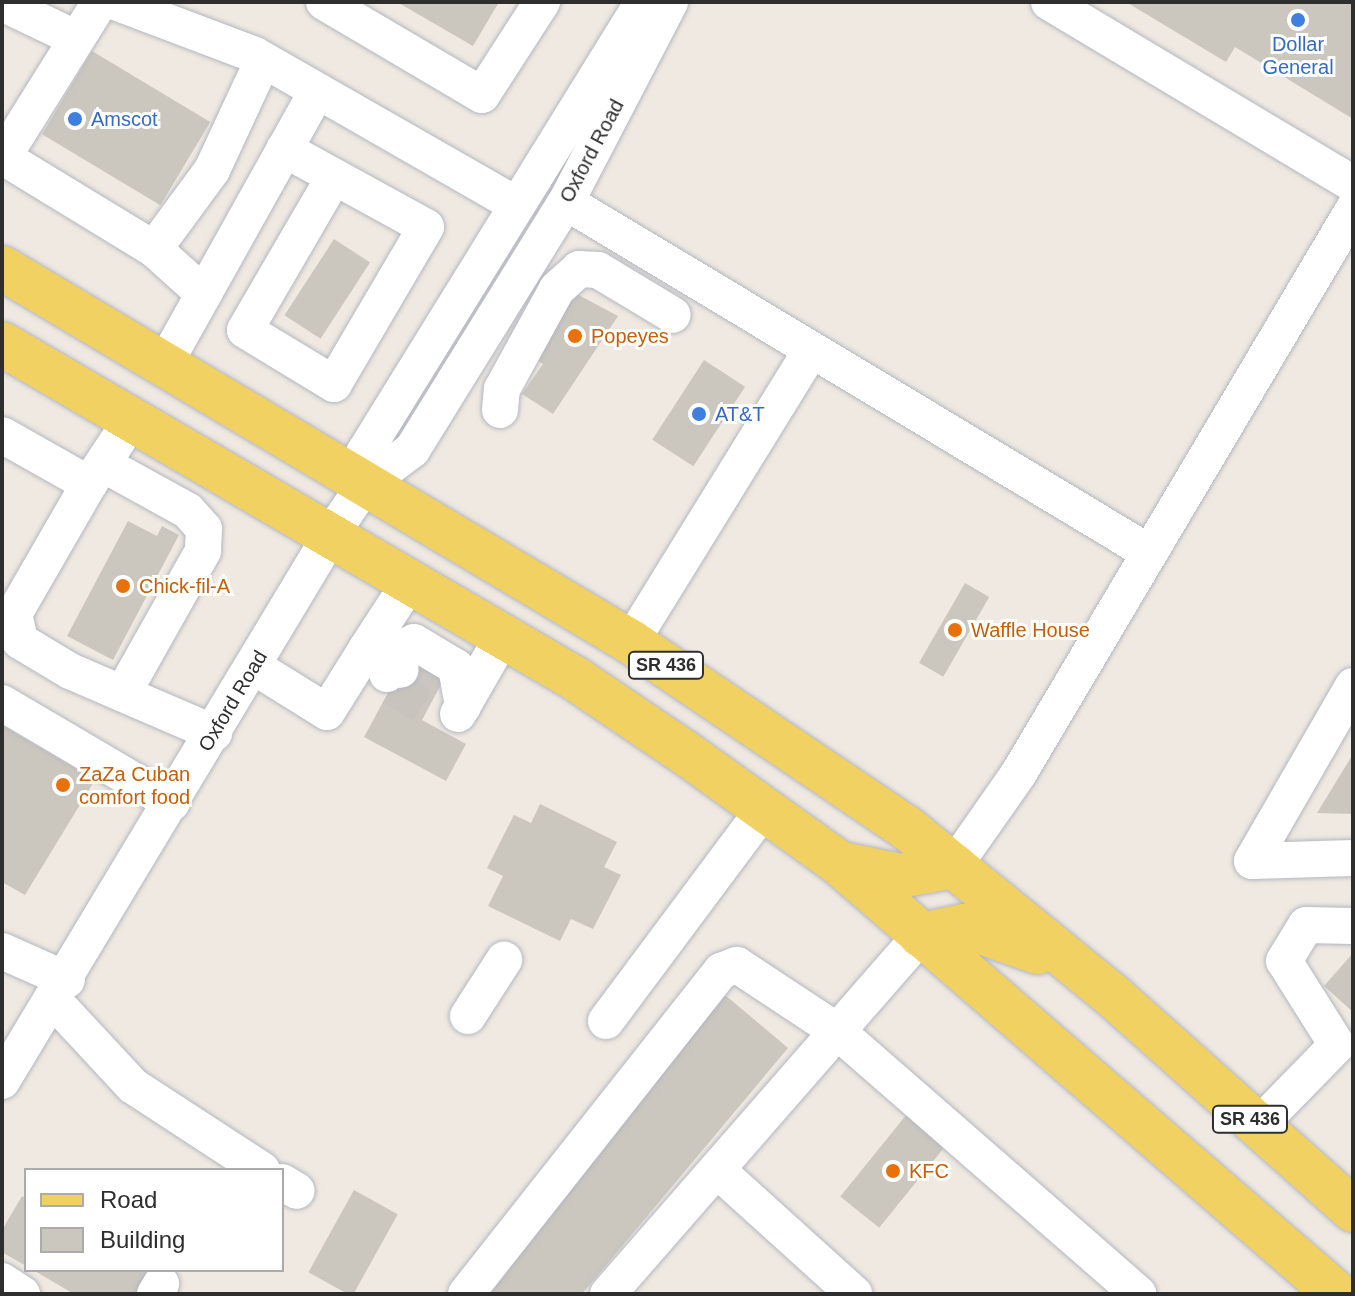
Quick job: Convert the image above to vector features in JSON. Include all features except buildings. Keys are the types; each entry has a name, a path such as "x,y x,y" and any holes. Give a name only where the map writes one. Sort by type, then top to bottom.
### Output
{"main road":[{"name":"SR 436","path":"2,268 631,642 954,866 1075,965 1353,1210"},
{"name":"SR 436","path":"2,344 130,422 332,533 503,636 764,809 839,863 1337,1294"},
{"path":"839,863 901,876 954,866"},
{"path":"921,935 964,926 1075,965"}],"street":[{"path":"324,2 482,95 542,2"},
{"name":"Oxford Road","path":"364,486 364,453 643,2"},
{"name":"Oxford Road","path":"2,1081 60,990 332,533 364,486 412,450 566,202 670,2"},
{"path":"1049,2 1353,184"},
{"path":"2,3 75,38"},
{"path":"204,294 154,249 2,157 75,38 121,3 263,60 517,205"},
{"path":"154,249 212,170 263,60"},
{"path":"164,365 317,91"},
{"path":"284,149 332,180 426,227 334,384 245,330 332,180"},
{"path":"566,202 1150,553"},
{"path":"954,866 1019,773 1353,210"},
{"path":"500,410 502,389 557,289 579,269 609,276 673,315"},
{"path":"631,642 811,350"},
{"path":"130,422 14,614 20,641 123,693 214,733"},
{"path":"2,435 188,511 204,529 203,551 123,693"},
{"path":"385,666 411,580"},
{"path":"253,666 327,712 414,642 456,667 445,707 503,636"},
{"path":"1353,686 1252,861 1353,858"},
{"path":"2,703 172,803"},
{"path":"606,1021 764,809"},
{"path":"1258,1126 1337,1045 1284,961 1306,925 1353,926"},
{"path":"608,1294 921,935"},
{"path":"2,951 60,990 133,1086 259,1168"},
{"path":"468,1016 504,960"},
{"path":"466,1294 721,971 737,965 837,1031 1138,1294"},
{"path":"717,1170 854,1294"},
{"path":"2,1281 22,1294"}],"tunnel":[{"path":"392,687 428,709"}],"place":[{"name":"Dollar General","path":"1298,20"},
{"name":"Amscot","path":"75,119"},
{"name":"Popeyes","path":"575,336"},
{"name":"AT&T","path":"699,414"},
{"name":"Chick-fil-A","path":"123,586"},
{"name":"Waffle House","path":"955,630"},
{"name":"ZaZa Cuban comfort food","path":"63,785"},
{"name":"KFC","path":"893,1171"}]}
